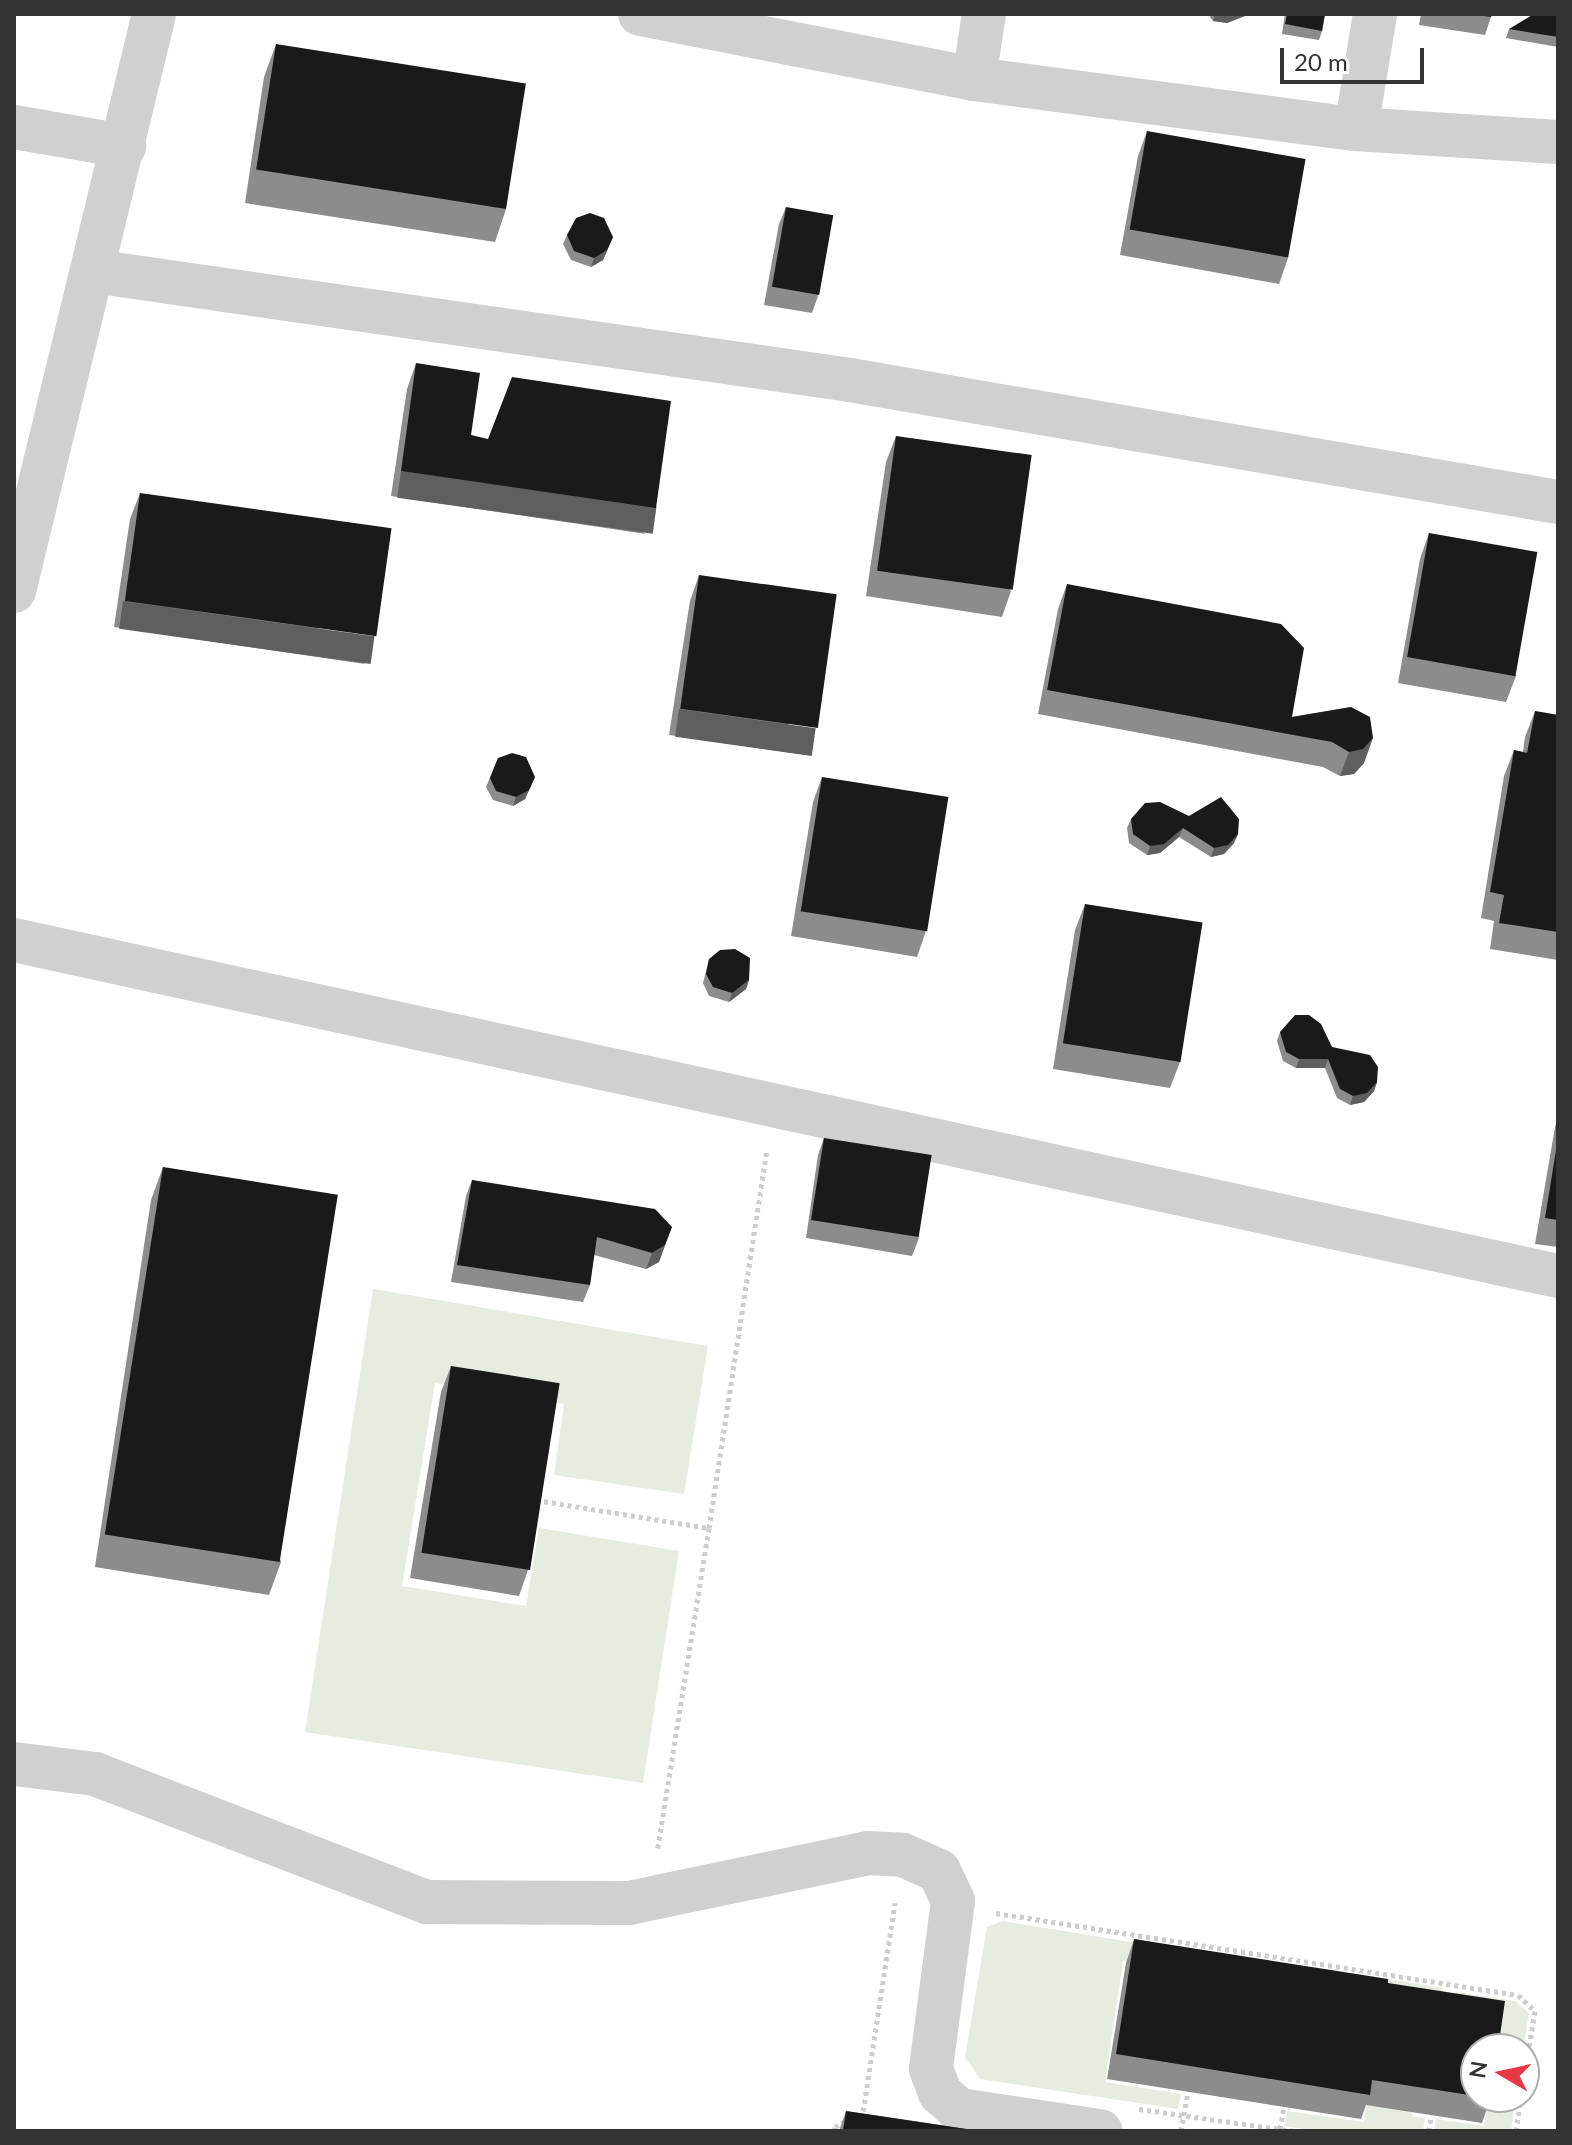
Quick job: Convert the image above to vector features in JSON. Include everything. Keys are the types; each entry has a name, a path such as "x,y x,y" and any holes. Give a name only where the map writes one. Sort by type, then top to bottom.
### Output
{"street":[{"path":"14,591 154,14"},
{"path":"640,14 974,79 1356,129 1558,142"},
{"path":"974,79 984,14"},
{"path":"1356,129 1375,14"},
{"path":"14,127 124,146"},
{"path":"93,271 850,380 1558,502"},
{"path":"14,940 1558,1276"},
{"path":"14,1764 95,1774 427,1902 629,1903 868,1853 903,1855 939,1871 953,1901 931,2069 940,2093 959,2110 1118,2120"}],"path":[{"path":"650,1899 774,1105"},
{"path":"535,1500 709,1528"},
{"path":"862,2120 903,1855"},
{"path":"981,1915 996,1913 1518,1995 1535,2011 1531,2033"},
{"path":"1209,1961 1210,1947"},
{"path":"1305,1977 1308,1962"},
{"path":"1449,1996 1451,1985"},
{"path":"1181,2131 1188,2092"},
{"path":"1280,2129 1284,2107"},
{"path":"1118,2120 1183,2115 1293,2131"},
{"path":"1428,2131 1432,2115"},
{"path":"834,2131 835,2127 852,2118 877,2122"}],"shaded area":[{"path":"373,1289 708,1346 684,1494 554,1475 564,1404 435,1383 402,1586 526,1606 539,1528 679,1551 643,1783 305,1732"},
{"path":"1002,1921 1204,1954 1201,1973 1123,1961 1105,2082 1181,2094 1178,2109 980,2079 965,2057 987,1927"},
{"path":"1310,1966 1443,1988 1438,2011 1429,2011 1412,2116 1425,2118 1423,2131 1318,2131 1284,2126 1287,2111 1364,2122 1383,2001"},
{"path":"1456,1992 1515,2001 1529,2013 1526,2033 1475,2033 1452,2016"},
{"path":"1486,2113 1514,2113 1511,2131 1434,2131 1436,2119 1484,2126"}],"building":[{"path":"1287,14 1325,14 1322,31 1285,24"},
{"path":"1534,14 1558,14 1558,37 1509,29"},
{"path":"276,44 526,84 506,209 256,169"},
{"path":"1147,131 1306,159 1288,257 1130,229"},
{"path":"786,207 833,215 819,295 772,287"},
{"path":"590,213 604,218 613,237 607,250 594,258 574,251 567,235 576,218"},
{"path":"416,363 480,373 471,435 488,439 512,377 671,401 656,508 401,471"},
{"path":"896,436 1032,455 1013,590 877,571"},
{"path":"140,493 392,528 376,636 125,601"},
{"path":"1429,533 1537,552 1515,676 1407,657"},
{"path":"699,575 837,594 818,728 680,709"},
{"path":"1067,584 1281,624 1304,648 1292,717 1351,707 1370,717 1373,738 1363,749 1349,752 1332,742 1047,690"},
{"path":"1535,711 1558,715 1558,932 1499,923 1504,895 1490,892 1514,750 1527,753"},
{"path":"512,753 526,757 535,777 529,790 516,797 496,791 490,778 498,758"},
{"path":"822,777 948,797 927,931 801,911"},
{"path":"1221,797 1239,819 1238,834 1228,845 1214,848 1183,828 1164,844 1150,846 1133,834 1131,819 1145,803 1160,802 1189,816"},
{"path":"1085,904 1203,923 1180,1062 1063,1043"},
{"path":"735,949 750,958 749,980 732,993 713,987 706,974 709,959 720,950"},
{"path":"1295,1015 1309,1015 1321,1024 1332,1047 1370,1055 1378,1067 1377,1082 1367,1093 1353,1096 1340,1089 1328,1059 1299,1059 1286,1052 1280,1032"},
{"path":"824,1138 932,1155 919,1237 811,1220"},
{"path":"1558,1138 1558,1220 1545,1218"},
{"path":"163,1167 338,1195 280,1562 105,1534"},
{"path":"472,1180 655,1209 672,1227 665,1245 652,1253 597,1237 590,1285 457,1265"},
{"path":"451,1366 560,1383 530,1570 421,1553"},
{"path":"1134,1939 1388,1979 1388,1983 1505,2001 1500,2033 1460,2033 1460,2094 1372,2080 1370,2095 1116,2054"},
{"path":"846,2111 980,2131 843,2131"}]}
